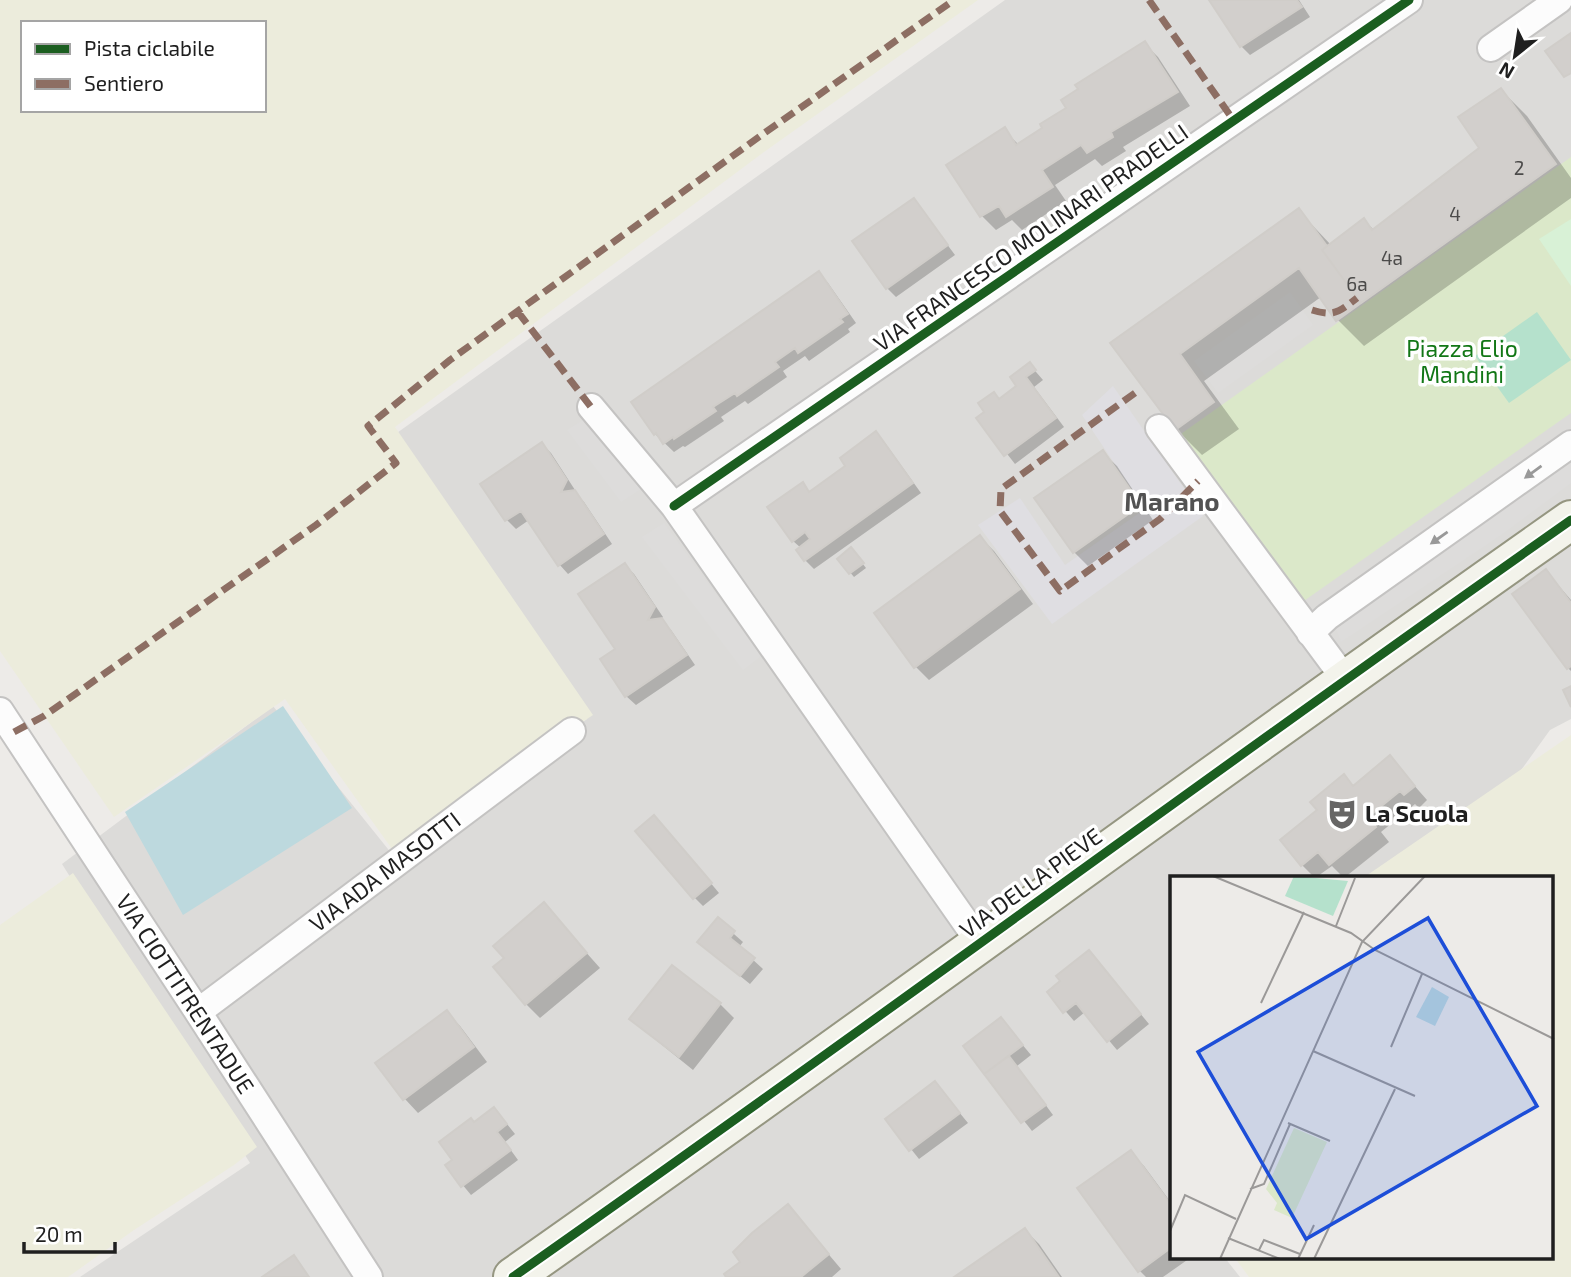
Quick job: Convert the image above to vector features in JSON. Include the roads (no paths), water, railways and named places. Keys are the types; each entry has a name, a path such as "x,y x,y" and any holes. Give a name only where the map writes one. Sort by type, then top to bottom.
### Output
{"street":[{"name":"VIA FRANCESCO MOLINARI PRADELLI","path":"674,506 1409,0"},
{"path":"1491,48 1559,0"},
{"path":"591,407 674,506 981,943"},
{"path":"1158,428 1345,679"},
{"path":"1310,633 1327,618 1571,444"},
{"name":"VIA DELLA PIEVE","path":"513,1277 1345,679 1571,520"},
{"name":"VIA CIOTTITRENTADUE","path":"0,711 369,1277"},
{"name":"VIA ADA MASOTTI","path":"198,1012 572,731"}],"water":[{"path":"283,706 352,808 183,915 125,812"}],"place":[{"name":"La Scuola","path":"1342,814"}],"district":[{"name":"Marano","path":"1172,502"}],"park label":[{"name":"Piazza Elio Mandini","path":"1462,362"}]}
